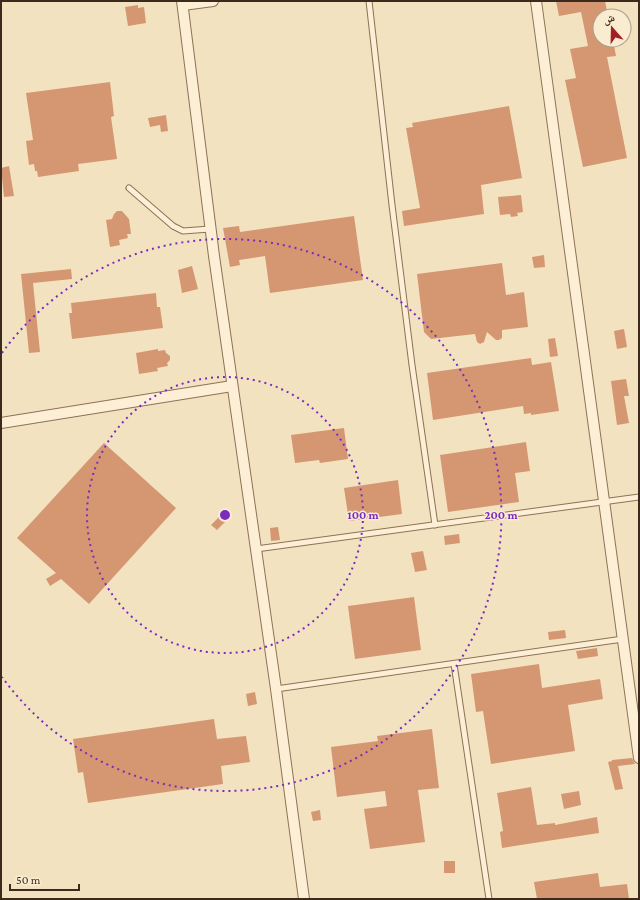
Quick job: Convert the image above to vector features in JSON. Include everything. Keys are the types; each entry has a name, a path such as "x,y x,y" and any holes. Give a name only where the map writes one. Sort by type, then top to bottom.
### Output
{"street":[{"path":"213,1 182,3 210,229 276,689 304,899"},
{"path":"536,1 639,758"},
{"path":"1,423 232,386"}],"lane":[{"path":"369,1 412,365 435,525"},
{"path":"129,188 173,226 183,231 210,229"},
{"path":"256,549 639,497"},
{"path":"276,689 623,639"},
{"path":"454,664 489,899"}],"building":[{"path":"556,1 605,1 606,8 592,8 592,48 614,48 616,56 607,57 627,158 583,167 565,80 576,78 570,49 588,46 581,12 559,16"},
{"path":"138,5 138,8 144,7 146,23 128,26 125,7"},
{"path":"110,82 114,116 111,117 117,159 78,164 79,171 38,177 34,164 29,165 26,141 33,140 26,93"},
{"path":"509,106 522,178 481,185 484,214 404,226 402,211 420,208 406,128 413,127 412,123"},
{"path":"166,115 168,131 161,132 160,125 150,127 148,118"},
{"path":"9,166 14,196 4,197 1,168"},
{"path":"521,195 523,212 517,213 518,216 511,217 510,214 500,215 498,197"},
{"path":"117,211 122,211 129,219 131,234 127,234 128,238 119,240 120,245 110,247 106,220 112,219"},
{"path":"354,216 363,280 270,293 265,256 239,260 240,265 230,267 223,228 239,226 240,232"},
{"path":"544,255 545,267 534,268 532,257"},
{"path":"502,263 506,295 524,292 528,327 502,330 502,338 499,340 496,340 487,332 484,342 480,344 477,342 475,334 431,339 424,332 417,274"},
{"path":"192,266 198,289 182,293 178,270"},
{"path":"71,269 72,279 33,283 40,352 29,353 21,274"},
{"path":"156,293 157,307 160,307 163,328 72,339 69,313 72,313 71,303"},
{"path":"624,329 627,347 617,349 614,331"},
{"path":"555,338 558,356 550,357 548,339"},
{"path":"158,349 158,351 165,350 170,356 170,360 167,363 168,366 157,368 158,371 139,374 136,353"},
{"path":"531,358 532,365 551,362 559,411 531,415 531,413 524,414 523,406 433,420 427,373"},
{"path":"626,379 629,396 624,396 629,423 617,425 611,381"},
{"path":"344,428 348,459 320,463 319,460 295,463 291,435"},
{"path":"526,442 530,471 515,473 519,502 448,512 440,455"},
{"path":"104,443 176,508 89,604 61,579 50,586 46,579 56,573 17,538"},
{"path":"398,480 402,514 349,521 344,488"},
{"path":"220,516 225,522 217,530 211,525"},
{"path":"278,527 280,540 271,541 270,528"},
{"path":"459,534 460,543 445,545 444,536"},
{"path":"423,551 427,570 415,572 411,553"},
{"path":"414,597 421,650 355,659 348,606"},
{"path":"565,630 566,638 549,640 548,632"},
{"path":"597,648 598,656 578,659 576,651"},
{"path":"539,664 542,688 600,679 603,699 568,705 575,751 491,764 483,711 476,712 471,674"},
{"path":"255,692 257,704 248,706 246,694"},
{"path":"214,719 217,739 246,736 250,762 221,766 223,784 88,803 83,772 78,773 73,739"},
{"path":"432,729 439,788 418,790 425,842 370,849 364,809 387,806 385,791 337,797 331,747 378,741 377,736"},
{"path":"632,758 635,764 618,766 623,789 615,790 608,762 612,760"},
{"path":"531,787 537,825 555,823 555,825 597,817 599,833 502,848 500,832 503,831 497,793"},
{"path":"579,791 581,805 564,809 561,794"},
{"path":"320,810 321,820 313,821 311,812"},
{"path":"444,861 455,861 455,873 444,873"},
{"path":"598,873 600,887 627,884 629,899 537,899 534,882"}]}
